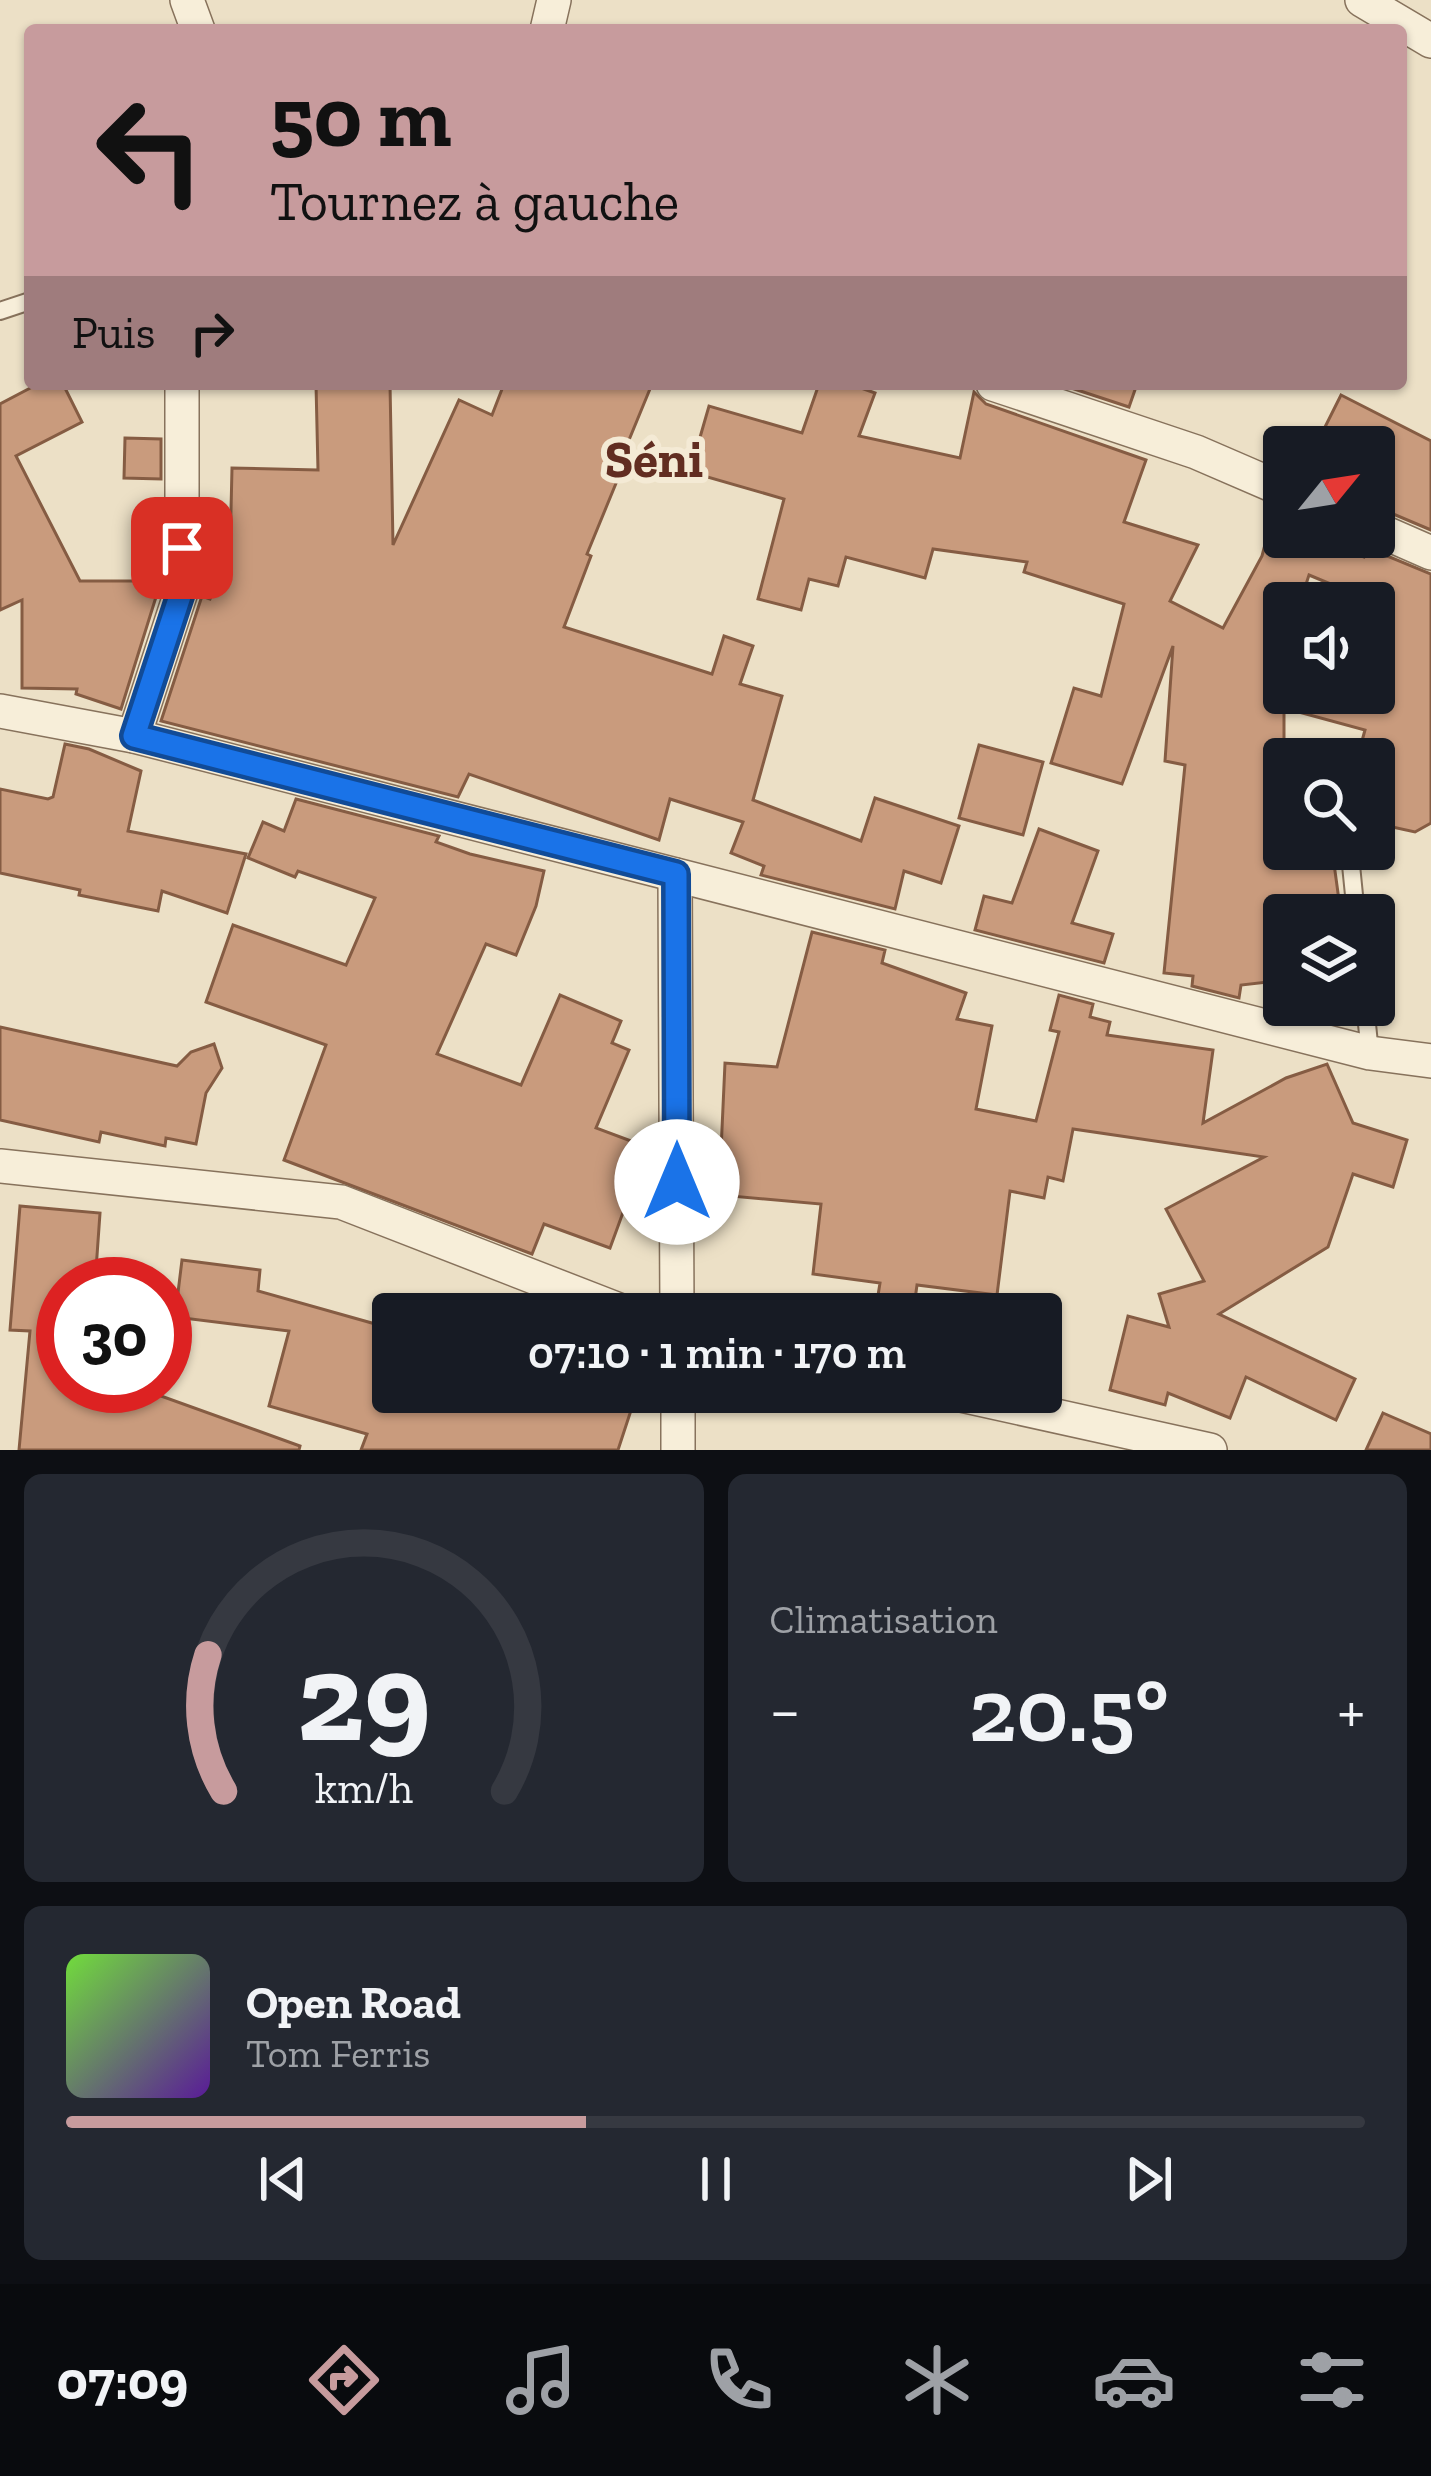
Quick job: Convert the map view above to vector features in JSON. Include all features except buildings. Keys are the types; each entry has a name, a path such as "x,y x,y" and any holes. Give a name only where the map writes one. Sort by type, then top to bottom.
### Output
{"street":[{"path":"1363,0 1403,24"},
{"path":"134,736 182,590 182,390"},
{"path":"1011,390 1196,452 1263,481"},
{"path":"1395,537 1431,553"},
{"path":"0,711 134,736 1370,1053 1431,1060"},
{"path":"676,874 677,1293"},
{"path":"0,1166 341,1202 575,1293"},
{"path":"678,1413 678,1450"},
{"path":"1042,1413 1210,1450"}],"lane":[{"path":"1367,1026 1370,1053"}],"district":[{"name":"Séni","path":"654,459"}],"route":[{"path":"182,548 182,590 134,736 676,874 677,1182"}]}
